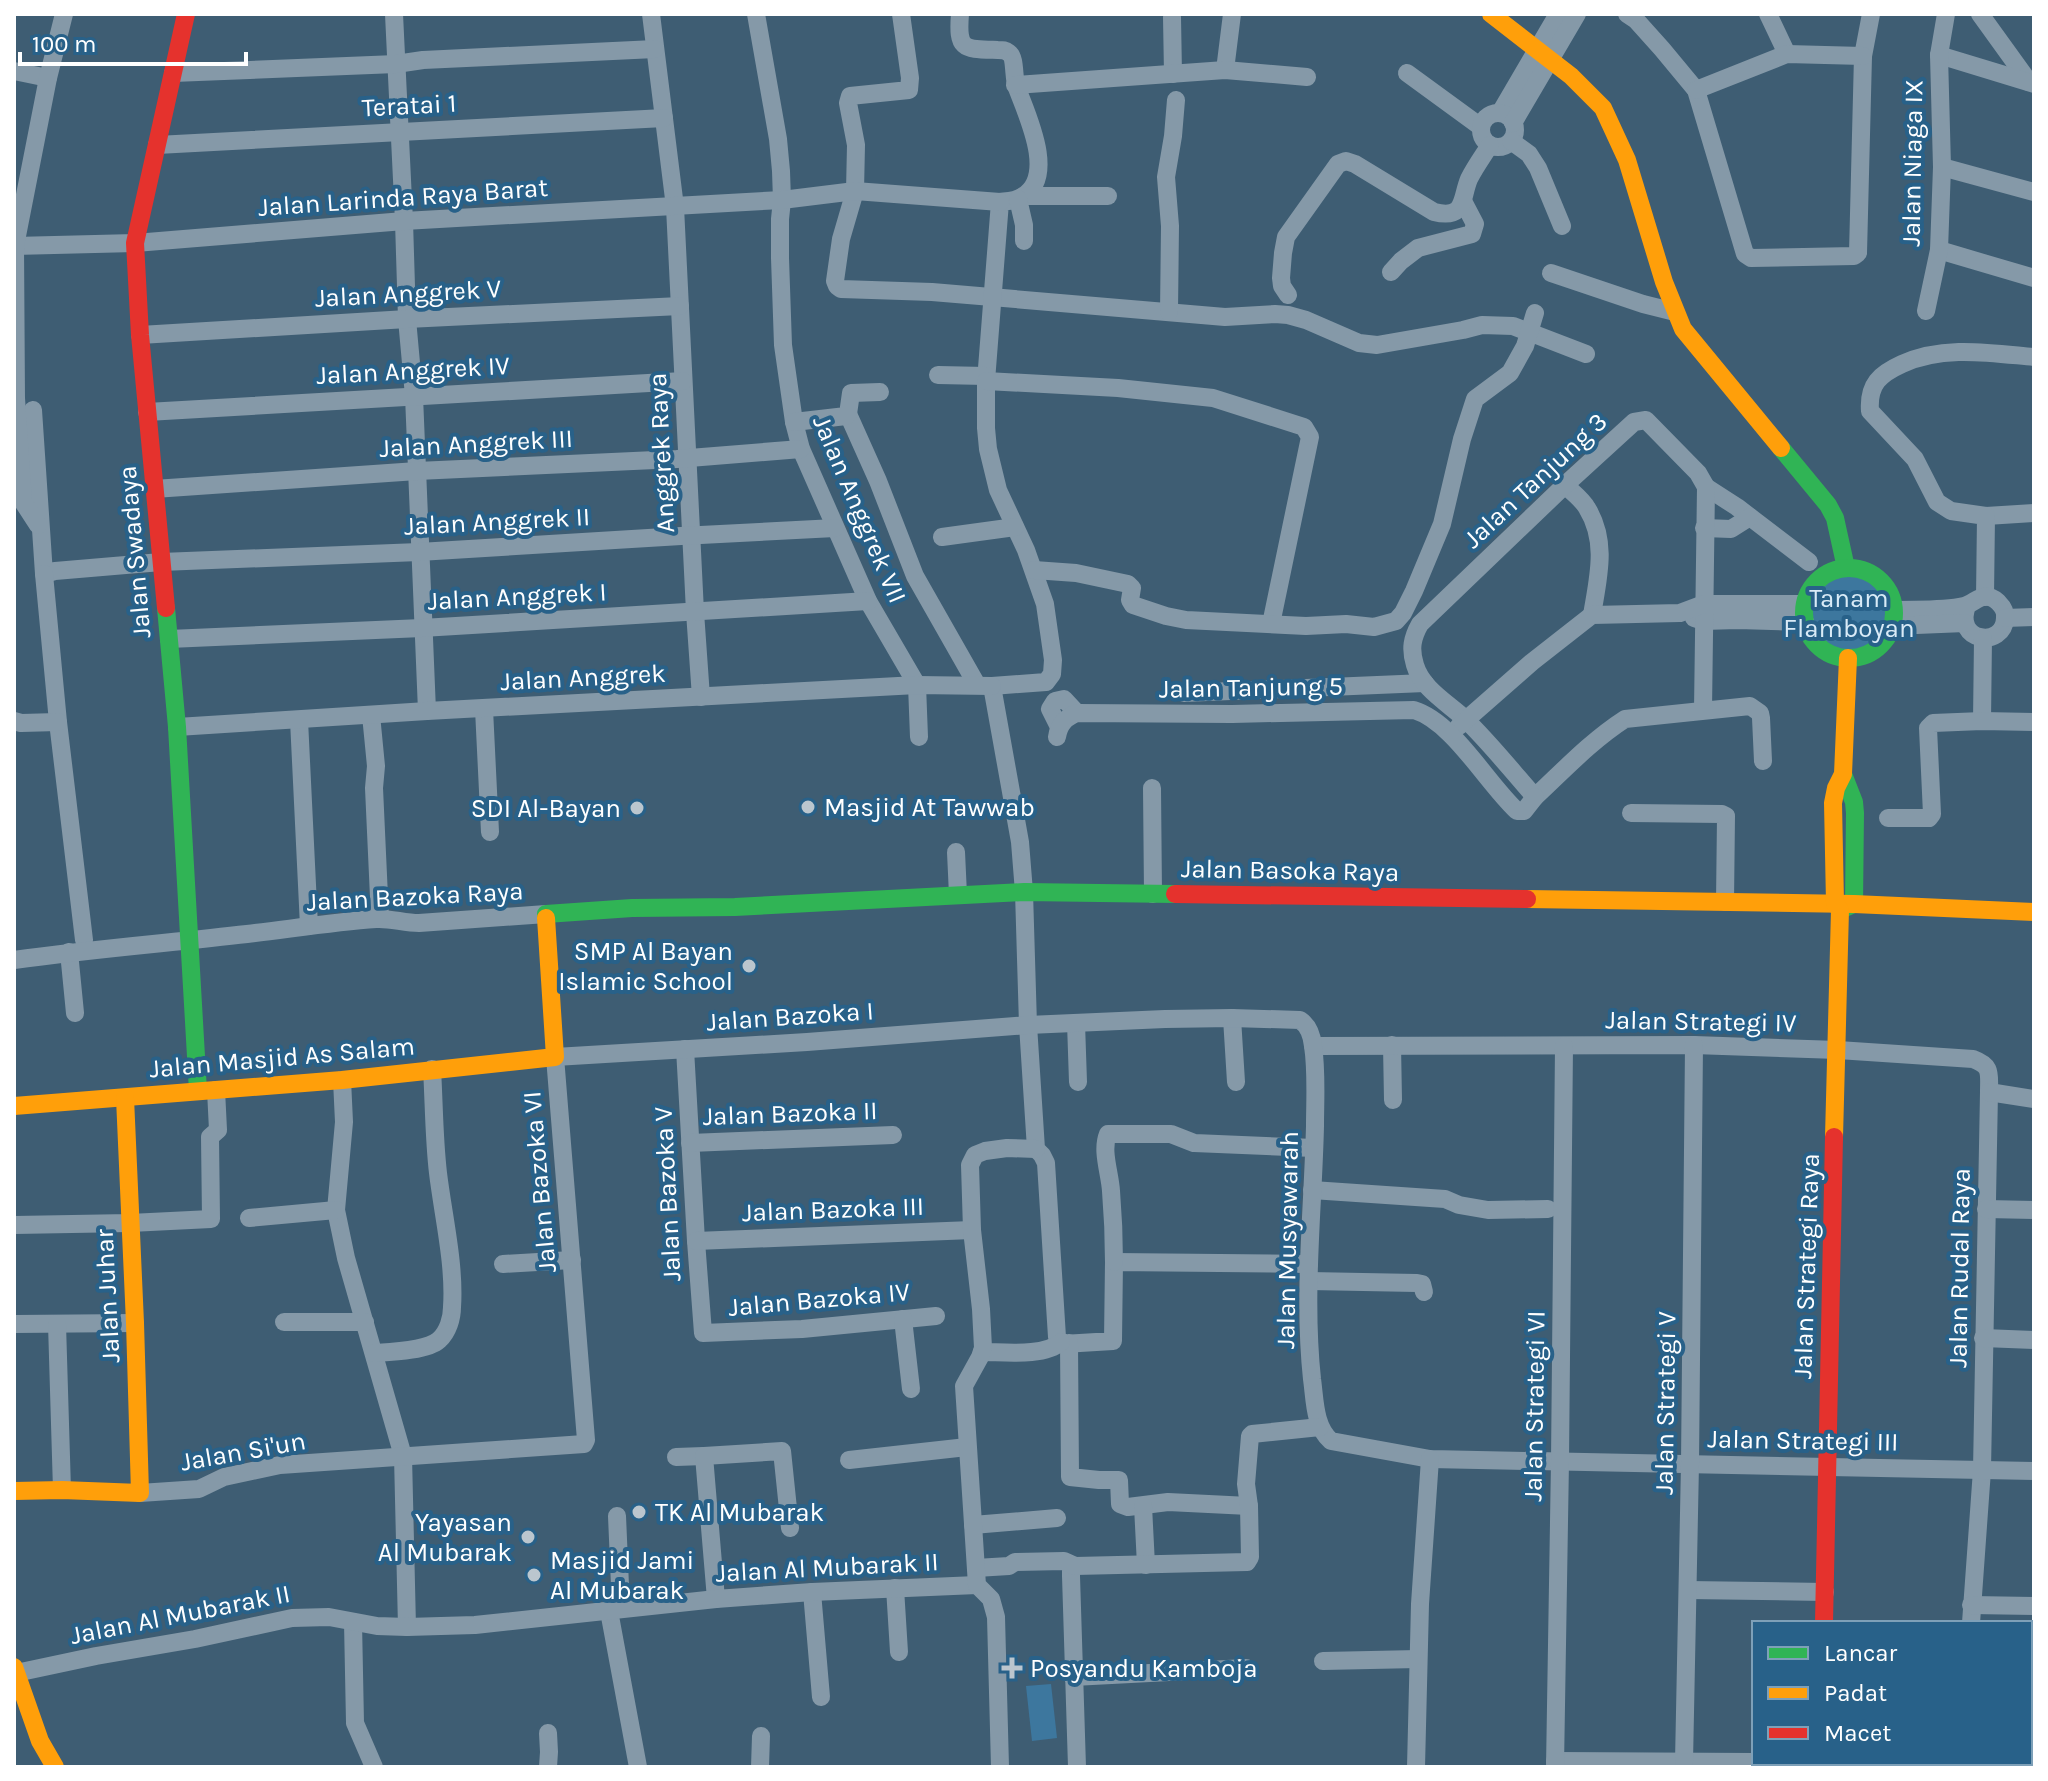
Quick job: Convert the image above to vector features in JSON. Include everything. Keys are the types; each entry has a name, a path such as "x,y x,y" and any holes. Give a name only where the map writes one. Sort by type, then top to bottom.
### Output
{"street":[{"path":"40,528 23,502 16,398 15,246 48,78 64,14"},
{"name":"Jalan Swadaya","path":"186,14 135,243 140,335 177,727 190,936 207,1090"},
{"path":"394,14 427,711"},
{"name":"Anggrek Raya","path":"651,14 675,207 701,697"},
{"name":"Jalan Anggrek VII","path":"756,14 778,139 782,200 783,345 794,422 801,449 868,601 917,685"},
{"path":"901,14 909,90 850,96 848,103 856,145 855,191 841,239 835,281 841,289 932,292 1225,317 1288,315 1359,343 1377,345 1482,325 1513,326 1586,354"},
{"path":"960,14 959,35 963,45 970,49 1005,50 1014,59 1015,85 1030,120 1038,165 1035,182 1029,192 1014,199 1024,225 1024,241"},
{"path":"1225,70 1232,14"},
{"path":"1491,14 1586,89 1606,112 1629,162 1683,329 1828,505 1835,518 1846,568"},
{"path":"1558,14 1545,55 1508,126 1501,147 1484,140 1481,127 1492,114 1508,126 1538,168 1562,226"},
{"path":"1545,55 1577,14"},
{"path":"1627,14 1636,20 1696,90 1745,254 1751,258 1854,256 1860,249 1863,56 1871,14"},
{"path":"1768,14 1787,54"},
{"name":"Jalan Niaga IX","path":"1926,311 1939,250 1942,167 1939,55 1946,14"},
{"path":"1980,14 2032,83"},
{"path":"1172,17 1173,74"},
{"path":"173,73 655,49"},
{"path":"1696,90 1787,54 1863,56"},
{"path":"1939,55 2032,83"},
{"path":"1015,85 1225,70 1307,77"},
{"path":"14,71 48,78"},
{"path":"1407,73 1481,127"},
{"path":"1169,312 1170,226 1166,177 1176,100"},
{"name":"Teratai 1","path":"157,145 664,118"},
{"path":"1288,295 1281,278 1286,237 1341,162 1355,164 1434,212 1445,215 1456,211 1464,203 1468,180 1490,145"},
{"path":"1942,167 2034,192"},
{"name":"Jalan Larinda Raya Barat","path":"15,246 135,243 404,221 782,200 855,191 1014,199 1108,196"},
{"name":"Jalan Anggrek","path":"177,727 917,685 1046,682 1052,674 1053,660 1045,604 1034,570 998,490 986,428 991,298 1014,199"},
{"path":"1391,272 1418,248 1472,234 1475,224 1464,203"},
{"path":"1939,250 2034,278"},
{"path":"1551,273 1675,312"},
{"name":"Jalan Anggrek V","path":"140,335 680,306"},
{"path":"1034,570 1076,573 1128,584 1132,588 1130,600 1133,605 1186,620 1374,627 1396,621 1414,591 1442,524 1475,399 1510,373 1521,355 1535,313"},
{"path":"2034,357 1953,352 1919,356 1883,373 1870,397 1870,411 1915,459 1937,502 1951,511 1986,516 2034,513"},
{"path":"938,375 1213,398 1304,427 1310,437 1271,624"},
{"name":"Jalan Anggrek IV","path":"147,412 683,381"},
{"path":"880,392 851,393 848,414 915,576 984,685 1020,842 1036,1149 1046,1163 1057,1337 1065,1343"},
{"path":"33,410 40,528 77,948 75,1013"},
{"path":"794,422 848,414"},
{"name":"Jalan Tanjung 3","path":"1535,797 1466,720 1425,683 1415,667 1413,636 1420,624 1634,422 1646,420 1698,473 1706,487"},
{"name":"Jalan Anggrek III","path":"154,489 801,449"},
{"path":"1565,485 1587,506 1601,546 1592,615"},
{"path":"1706,487 1809,562"},
{"path":"1703,710 1706,487"},
{"path":"1985,597 1986,516"},
{"path":"1704,528 1731,529 1750,517"},
{"path":"942,537 1015,527"},
{"name":"Jalan Anggrek II","path":"44,574 161,562 419,552 835,528"},
{"path":"1846,568 1869,572 1886,587 1893,618 1886,639 1876,649 1863,656 1848,658 1825,651 1816,643 1805,613 1809,592 1818,580 1846,568"},
{"path":"1985,597 2000,604 2005,618 1998,633 1983,638 1971,633 1966,615 1978,598 1985,597"},
{"name":"Jalan Anggrek I","path":"169,639 422,628 868,601"},
{"path":"1451,734 1532,662 1592,615 1704,613 1738,620 1805,613"},
{"path":"1893,618 1966,615"},
{"path":"2005,618 2034,617"},
{"path":"1982,721 1983,638"},
{"path":"1842,910 1855,833 1854,802 1843,774 1848,658"},
{"name":"Jalan Tanjung 5","path":"1184,693 1425,683"},
{"path":"917,685 919,737"},
{"path":"1227,692 1228,714"},
{"path":"1535,797 1599,738 1625,719 1750,706 1761,718 1763,761"},
{"path":"484,709 490,832"},
{"name":"Jalan Tanjung 5","path":"1058,732 1068,717 1077,713 1414,710 1451,734 1517,811 1524,811 1535,797"},
{"path":"371,715 376,766 374,788 380,919"},
{"path":"299,720 309,926"},
{"path":"14,721 58,722"},
{"path":"1888,818 1929,818 1932,814 1930,725 1939,721 2034,722"},
{"path":"1842,910 1833,803 1843,774"},
{"path":"1152,788 1153,894"},
{"path":"1631,813 1726,816 1725,902"},
{"path":"1834,833 1855,833"},
{"path":"956,852 958,895"},
{"name":"Jalan Basoka Raya","path":"546,914 1024,892 1725,902 1842,910 2034,912"},
{"name":"Jalan Strategi Raya","path":"1824,1621 1823,1592 1835,1468 1842,910"},
{"name":"Jalan Bazoka Raya","path":"14,960 77,948 380,919 419,923 546,914"},
{"name":"Jalan Bazoka VI","path":"403,1456 582,1444 586,1440 546,914"},
{"path":"1232,1018 1236,1082"},
{"name":"Jalan Bazoka I","path":"555,1057 1028,1025 1232,1018 1300,1020 1308,1027 1313,1046"},
{"path":"1076,1023 1078,1082"},
{"path":"1392,1045 1393,1100"},
{"name":"Jalan Strategi IV","path":"1313,1046 1694,1045 1838,1050"},
{"name":"Jalan Strategi V","path":"1684,1762 1694,1045"},
{"name":"Jalan Musyawarah","path":"1313,1046 1314,1148 1309,1272 1311,1370 1322,1430"},
{"name":"Jalan Strategi VI","path":"1555,1764 1564,1046"},
{"name":"Jalan Bazoka V","path":"685,1049 702,1330 706,1334"},
{"name":"Jalan Rudal Raya","path":"1838,1050 1973,1059 1987,1067 1982,1470 1971,1614"},
{"name":"Jalan Masjid As Salam","path":"14,1106 342,1080 555,1057"},
{"path":"374,1353 434,1344 450,1323 453,1284 438,1168 432,1069"},
{"path":"342,1080 344,1122 336,1210 346,1258 403,1456 407,1627"},
{"path":"14,1225 211,1219 210,1137 218,1130 207,1090"},
{"path":"1989,1092 2034,1099"},
{"name":"Jalan Juhar","path":"125,1098 140,1493"},
{"path":"982,1352 1033,1352 1065,1343 1113,1341 1114,1262 1107,1166 1108,1134 1171,1134 1194,1143 1314,1148"},
{"name":"Jalan Bazoka II","path":"690,1143 893,1135"},
{"path":"1000,1767 996,1617 991,1599 977,1576 967,1447 964,1386 982,1352 969,1169 978,1153 1007,1148 1036,1149"},
{"path":"1312,1190 1445,1199 1488,1210 1548,1209"},
{"path":"1986,1209 2034,1210"},
{"path":"249,1218 336,1210"},
{"name":"Jalan Bazoka III","path":"696,1241 972,1230"},
{"path":"503,1264 572,1260"},
{"path":"1114,1262 1309,1272 1417,1283 1422,1284 1424,1292"},
{"name":"Jalan Bazoka IV","path":"706,1334 802,1329 936,1316"},
{"path":"903,1319 911,1389"},
{"path":"284,1322 365,1322"},
{"path":"14,1324 135,1323"},
{"path":"57,1324 62,1490"},
{"path":"1983,1338 2034,1340"},
{"path":"1065,1343 1070,1477 1119,1480 1120,1504 1128,1507 1168,1502 1249,1506 1246,1484 1251,1434 1288,1429 1322,1430"},
{"name":"Jalan Strategi III","path":"1322,1430 1331,1441 1337,1443 1430,1459 2034,1471"},
{"path":"849,1460 967,1447"},
{"path":"676,1457 782,1451 790,1528"},
{"name":"Jalan Si'un","path":"140,1493 199,1489 224,1477 280,1465 403,1456"},
{"path":"704,1456 716,1599"},
{"path":"1416,1767 1420,1604 1430,1459"},
{"path":"14,1491 140,1493"},
{"path":"1143,1506 1146,1565"},
{"name":"Jalan Al Mubarak II","path":"15,1670 195,1639 292,1618 329,1617 377,1626 475,1625 716,1599 895,1588 977,1576 1015,1562 1064,1561 1075,1566 1247,1562 1250,1557 1249,1506"},
{"path":"617,1516 615,1610 638,1767"},
{"path":"973,1525 1057,1518"},
{"path":"1075,1566 1071,1573 1077,1767"},
{"path":"895,1588 899,1652"},
{"path":"1688,1590 1823,1592"},
{"path":"812,1592 821,1697"},
{"path":"1971,1614 2034,1606"},
{"path":"353,1622 355,1723 374,1767"},
{"path":"1323,1661 1418,1659"},
{"path":"1073,1677 1246,1668"},
{"path":"15,1670 40,1741 55,1767"},
{"path":"548,1733 548,1767"},
{"path":"760,1767 761,1736"},
{"path":"1555,1764 1752,1762"}],"green space":[{"name":"Tanam Flamboyan","path":"1849,568 1866,572 1881,581 1890,596 1894,613 1890,630 1881,645 1866,654 1849,658 1832,654 1817,645 1808,630 1804,613 1808,596 1817,581 1832,572"},
{"path":"1051,1684 1057,1738 1032,1741 1026,1686"}],"traffic: fast":[{"path":"1781,448 1828,505 1835,518 1846,568"},
{"path":"1849,568 1866,572 1881,581 1890,596 1894,613 1890,630 1881,645 1866,654 1849,658 1832,654 1817,645 1808,630 1804,613 1808,596 1817,581 1832,572 1849,568"},
{"path":"166,608 177,727 198,1091"},
{"path":"1840,910 1854,904 1855,813 1843,774"},
{"path":"546,918 546,914 632,908 735,907 1024,892 1175,894"}],"traffic: slow":[{"path":"1491,14 1571,76 1603,108 1627,160 1664,282 1683,329 1781,448"},
{"path":"1834,1137 1840,910 1835,903 1833,803 1843,774 1848,658"},
{"path":"1527,899 1854,904 2034,912"},
{"path":"14,1106 342,1080 555,1057 546,918"},
{"path":"14,1491 140,1493 125,1098"},
{"path":"14,1667 40,1741 55,1767"}],"traffic: jam":[{"path":"166,608 140,335 135,243 186,14"},
{"path":"1175,894 1527,899"},
{"path":"1824,1621 1834,1137"}],"place":[{"name":"Masjid At Tawwab","path":"808,807"},
{"name":"SDI Al-Bayan","path":"637,808"},
{"name":"SMP Al Bayan Islamic School","path":"749,966"},
{"name":"TK Al Mubarak","path":"639,1512"},
{"name":"Yayasan Al Mubarak","path":"528,1537"},
{"name":"Masjid Jami Al Mubarak","path":"534,1575"},
{"name":"Posyandu Kamboja","path":"1012,1668"}]}
